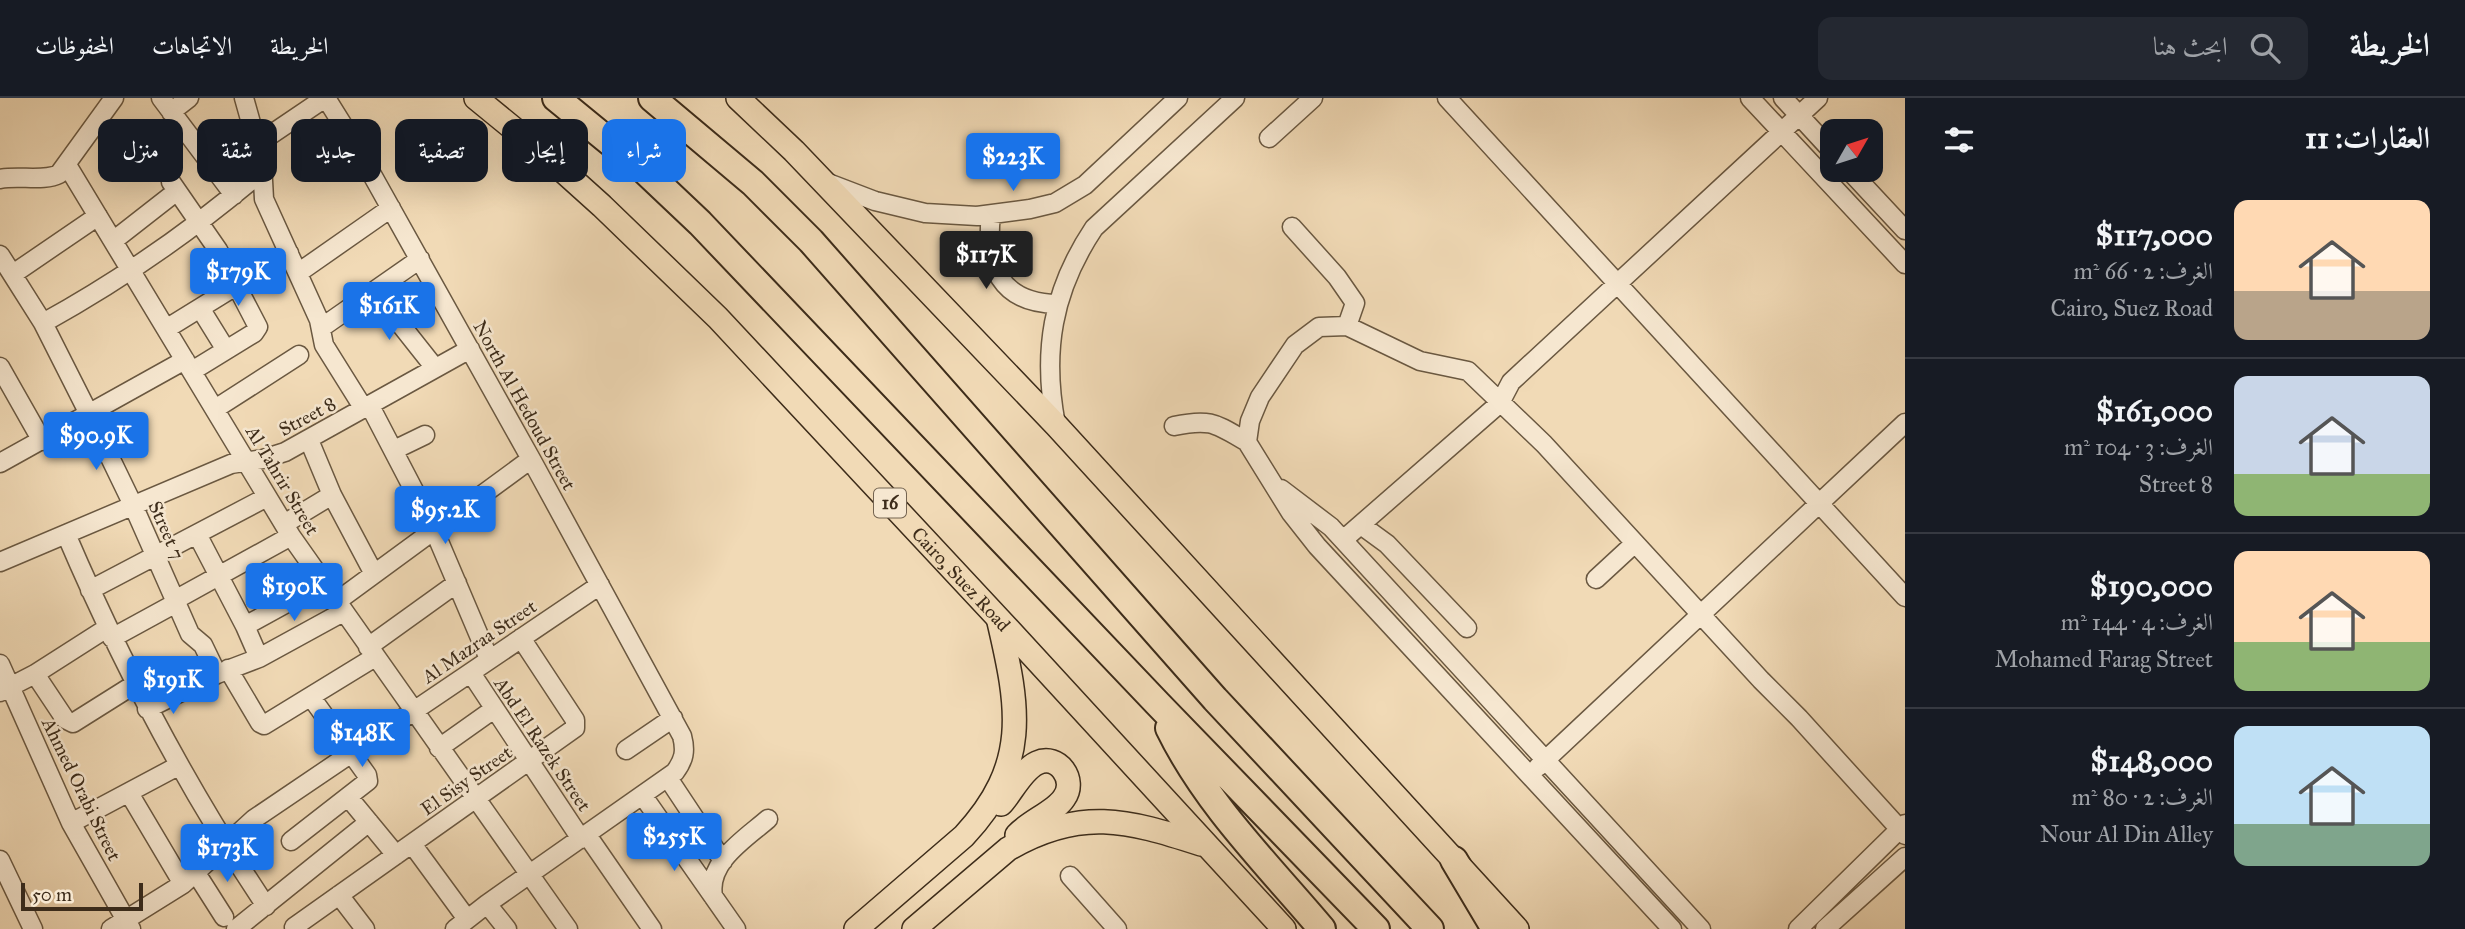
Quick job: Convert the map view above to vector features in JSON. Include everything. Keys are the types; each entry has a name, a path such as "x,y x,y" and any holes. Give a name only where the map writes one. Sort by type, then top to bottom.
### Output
{"highway":[{"path":"556,98 643,170 700,223 1158,705 1376,929"},
{"path":"652,98 783,211 1215,699 1430,929"},
{"path":"1158,705 1177,746 1208,793 1322,929"},
{"path":"1454,860 1495,929"}],"main road":[{"name":"Cairo, Suez Road","path":"476,98 542,152 670,271 998,618 1284,929"},
{"path":"738,98 821,180 1056,425 1517,929"},
{"path":"856,929 964,836 977,822 998,790 1015,736 1015,698 998,618"},
{"path":"914,929 1008,849 1028,824 1066,796 1068,777 1060,766 1048,761 1036,763 1000,805 977,822"},
{"path":"1008,849 1056,827 1091,821 1144,826 1204,845"}],"street":[{"path":"0,178 53,177 67,165 114,98"},
{"path":"189,98 166,105 234,195"},
{"path":"244,98 250,119"},
{"path":"277,130 325,98"},
{"name":"North Al Hedoud Street","path":"325,98 420,259 673,718 685,746 681,764 668,778"},
{"path":"821,180 900,208 951,216 991,215 1030,209 1055,202 1084,185 1178,98"},
{"path":"1056,425 1049,377 1049,352 1057,304 1072,265 1094,228 1236,98"},
{"path":"1269,138 1313,98"},
{"path":"1447,98 1905,597"},
{"path":"1750,98 1905,264"},
{"path":"1783,98 1820,138"},
{"path":"1343,540 1500,402 1511,382 1818,98"},
{"name":"Al Tahrir Street","path":"67,165 287,530 568,929"},
{"path":"43,323 131,271 200,222 249,182"},
{"path":"262,182 264,199 321,328 324,345 394,450 434,530 489,659"},
{"path":"1860,182 1905,230"},
{"path":"0,463 89,414 226,350 254,333 258,327 238,285 200,222 174,186 113,241"},
{"path":"298,273 391,208"},
{"path":"991,215 989,254 1002,281 1027,300 1057,304"},
{"path":"13,274 98,216"},
{"path":"1292,227 1337,277 1356,303 1347,326"},
{"path":"166,329 289,253"},
{"name":"Street 7","path":"0,254 43,323 89,414 190,634 203,645 262,724 311,697"},
{"path":"321,328 420,259"},
{"path":"374,291 435,368"},
{"path":"200,308 226,350"},
{"path":"1247,442 1260,397 1295,345 1319,327 1347,326 1420,361 1468,371 1544,444 1903,829 1798,929"},
{"name":"Street 8","path":"0,562 231,464 271,457 309,440 470,349"},
{"path":"215,409 299,355"},
{"path":"0,367 42,441"},
{"path":"1174,426 1198,421 1215,423 1247,442 1291,513 1317,546 1672,929"},
{"path":"1530,775 1905,423"},
{"path":"394,450 425,435"},
{"path":"309,440 332,495 374,574"},
{"path":"147,709 223,671 259,658 340,607 374,574 531,459"},
{"path":"1273,482 1331,527 1701,929"},
{"path":"5,690 220,576 332,495"},
{"path":"90,590 267,497"},
{"path":"1361,525 1387,544 1467,628"},
{"path":"66,534 147,709 226,846 266,906"},
{"path":"197,534 259,658"},
{"path":"1596,579 1635,544"},
{"path":"245,626 323,583"},
{"path":"291,841 349,797 366,783 368,778 311,697 457,583"},
{"name":"Al Mazraa Street","path":"123,926 190,878 254,819 600,585"},
{"name":"El Sisy Street","path":"294,928 570,733 576,724 521,638"},
{"name":"Ahmed Orabi Street","path":"0,664 5,690 123,926"},
{"name":"Abd El Razek Street","path":"471,673 530,761 652,929"},
{"path":"35,674 65,719 73,723 135,684"},
{"path":"439,748 494,709"},
{"path":"626,750 673,718"},
{"path":"71,823 178,766"},
{"path":"412,844 461,924 668,778 723,861"},
{"path":"129,793 190,878 239,924 266,906 369,822"},
{"path":"643,796 736,929"},
{"path":"349,797 396,855"},
{"path":"713,896 712,876 723,861 768,819"},
{"path":"1825,929 1905,857"},
{"path":"0,860 33,929"},
{"path":"1070,876 1117,929"},
{"path":"340,895 365,929"},
{"path":"487,904 507,929"}]}
